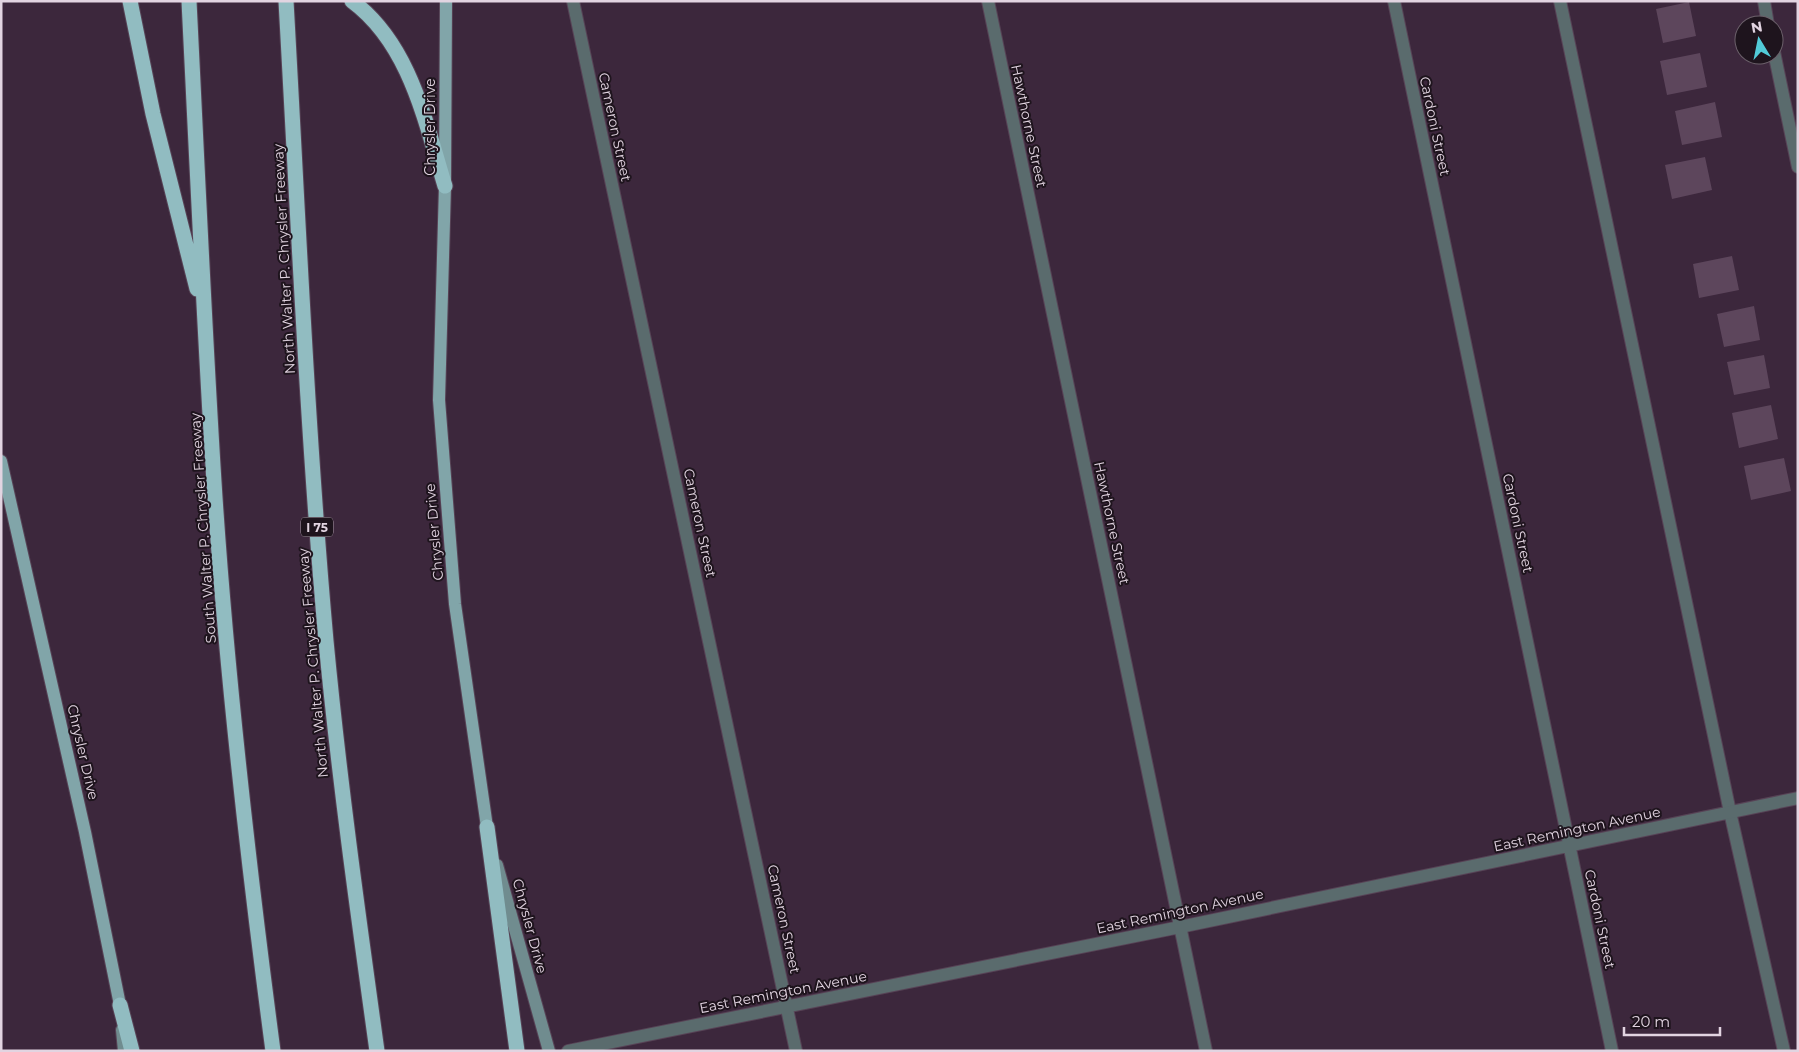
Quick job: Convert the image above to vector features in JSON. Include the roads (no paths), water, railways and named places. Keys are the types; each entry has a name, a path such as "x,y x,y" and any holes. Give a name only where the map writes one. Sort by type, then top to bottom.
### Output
{"highway":[{"path":"130,1 153,114 206,323"},
{"name":"South Walter P. Chrysler Freeway","path":"189,1 214,484 232,699 255,914 274,1051"},
{"name":"North Walter P. Chrysler Freeway","path":"286,1 314,491 326,641 347,841 377,1051"},
{"path":"352,1 365,11 382,30 398,55 416,91 445,186"},
{"path":"487,827 517,1051"},
{"path":"120,1006 132,1051"}],"main road":[{"name":"Chrysler Drive","path":"446,1 445,186 439,400 455,604 487,827 548,1051"},
{"name":"Chrysler Drive","path":"1,461 85,832 120,1006 124,1051"}],"street":[{"name":"Cameron Street","path":"573,1 796,1051"},
{"name":"Hawthorne Street","path":"988,1 1206,1051"},
{"name":"Cardoni Street","path":"1394,1 1612,1051"},
{"path":"1560,1 1730,812 1784,1051"},
{"path":"1764,1 1766,15"},
{"path":"1777,65 1798,167"},
{"name":"East Remington Avenue","path":"568,1051 1570,847 1798,798"}]}
